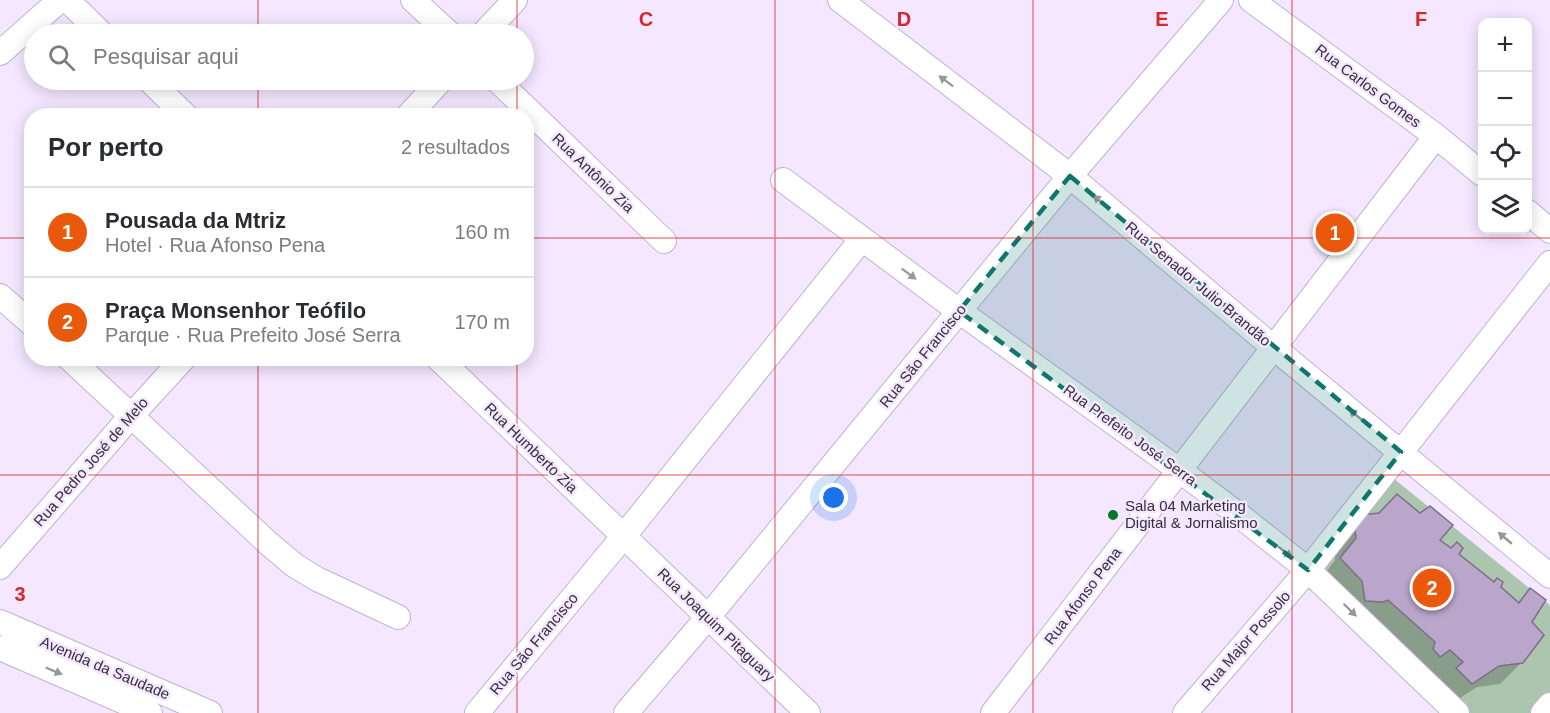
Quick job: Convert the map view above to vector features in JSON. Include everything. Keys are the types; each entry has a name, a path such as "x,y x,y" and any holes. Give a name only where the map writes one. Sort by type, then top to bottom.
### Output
{"street":[{"path":"33,24 60,0"},
{"path":"67,0 92,24"},
{"path":"412,0 439,24"},
{"path":"492,24 515,0"},
{"name":"Rua Senador Julio Brandão","path":"840,0 1070,176 1550,576"},
{"name":"Rua São Francisco","path":"626,713 708,617 1070,176 1221,0"},
{"name":"Rua Carlos Gomes","path":"1251,0 1436,136 1478,171"},
{"path":"0,53 24,32"},
{"path":"159,90 178,108"},
{"path":"415,108 432,90"},
{"name":"Rua Antônio Zia","path":"507,90 526,108"},
{"name":"Rua Antônio Zia","path":"534,116 664,241"},
{"name":"Rua Afonso Pena","path":"993,713 1436,136"},
{"name":"Rua Prefeito José Serra","path":"783,180 1179,470 1308,570 1457,713"},
{"path":"1532,216 1550,231"},
{"name":"Rua São Francisco","path":"477,713 623,537 862,239"},
{"name":"Rua Major Possolo","path":"1185,713 1308,570 1550,263"},
{"path":"0,296 24,317"},
{"path":"78,366 294,565 334,588 398,617"},
{"name":"Rua Pedro José de Melo","path":"0,567 177,366"},
{"name":"Rua Humberto Zia","path":"446,366 623,537"},
{"name":"Rua Joaquim Pitaguary","path":"623,537 808,713"},
{"name":"Avenida da Saudade","path":"3,641 184,708 210,713"},
{"name":"Avenida da Saudade","path":"3,641 150,713"},
{"path":"1543,713 1550,705"}],"highlighted area":[{"path":"1070,176 1401,452 1308,570 959,311"}],"green space":[{"path":"1393,478 1550,605 1550,713 1468,713 1317,571"}],"building":[{"path":"1397,494 1420,513 1430,506 1453,525 1440,540 1451,548 1457,542 1463,548 1459,554 1494,582 1497,578 1503,582 1501,587 1519,603 1530,588 1546,600 1532,622 1544,635 1523,663 1499,666 1472,684 1456,668 1463,662 1450,650 1440,657 1433,649 1435,642 1388,600 1365,601 1362,581 1340,558 1356,538 1354,523 1362,515 1379,513"}],"place":[{"name":"Pousada da Mtriz","path":"1335,233"},
{"name":"Sala 04 Marketing Digital & Jornalismo","path":"1113,515"},
{"name":"Praça Monsenhor Teófilo","path":"1432,588"}]}
